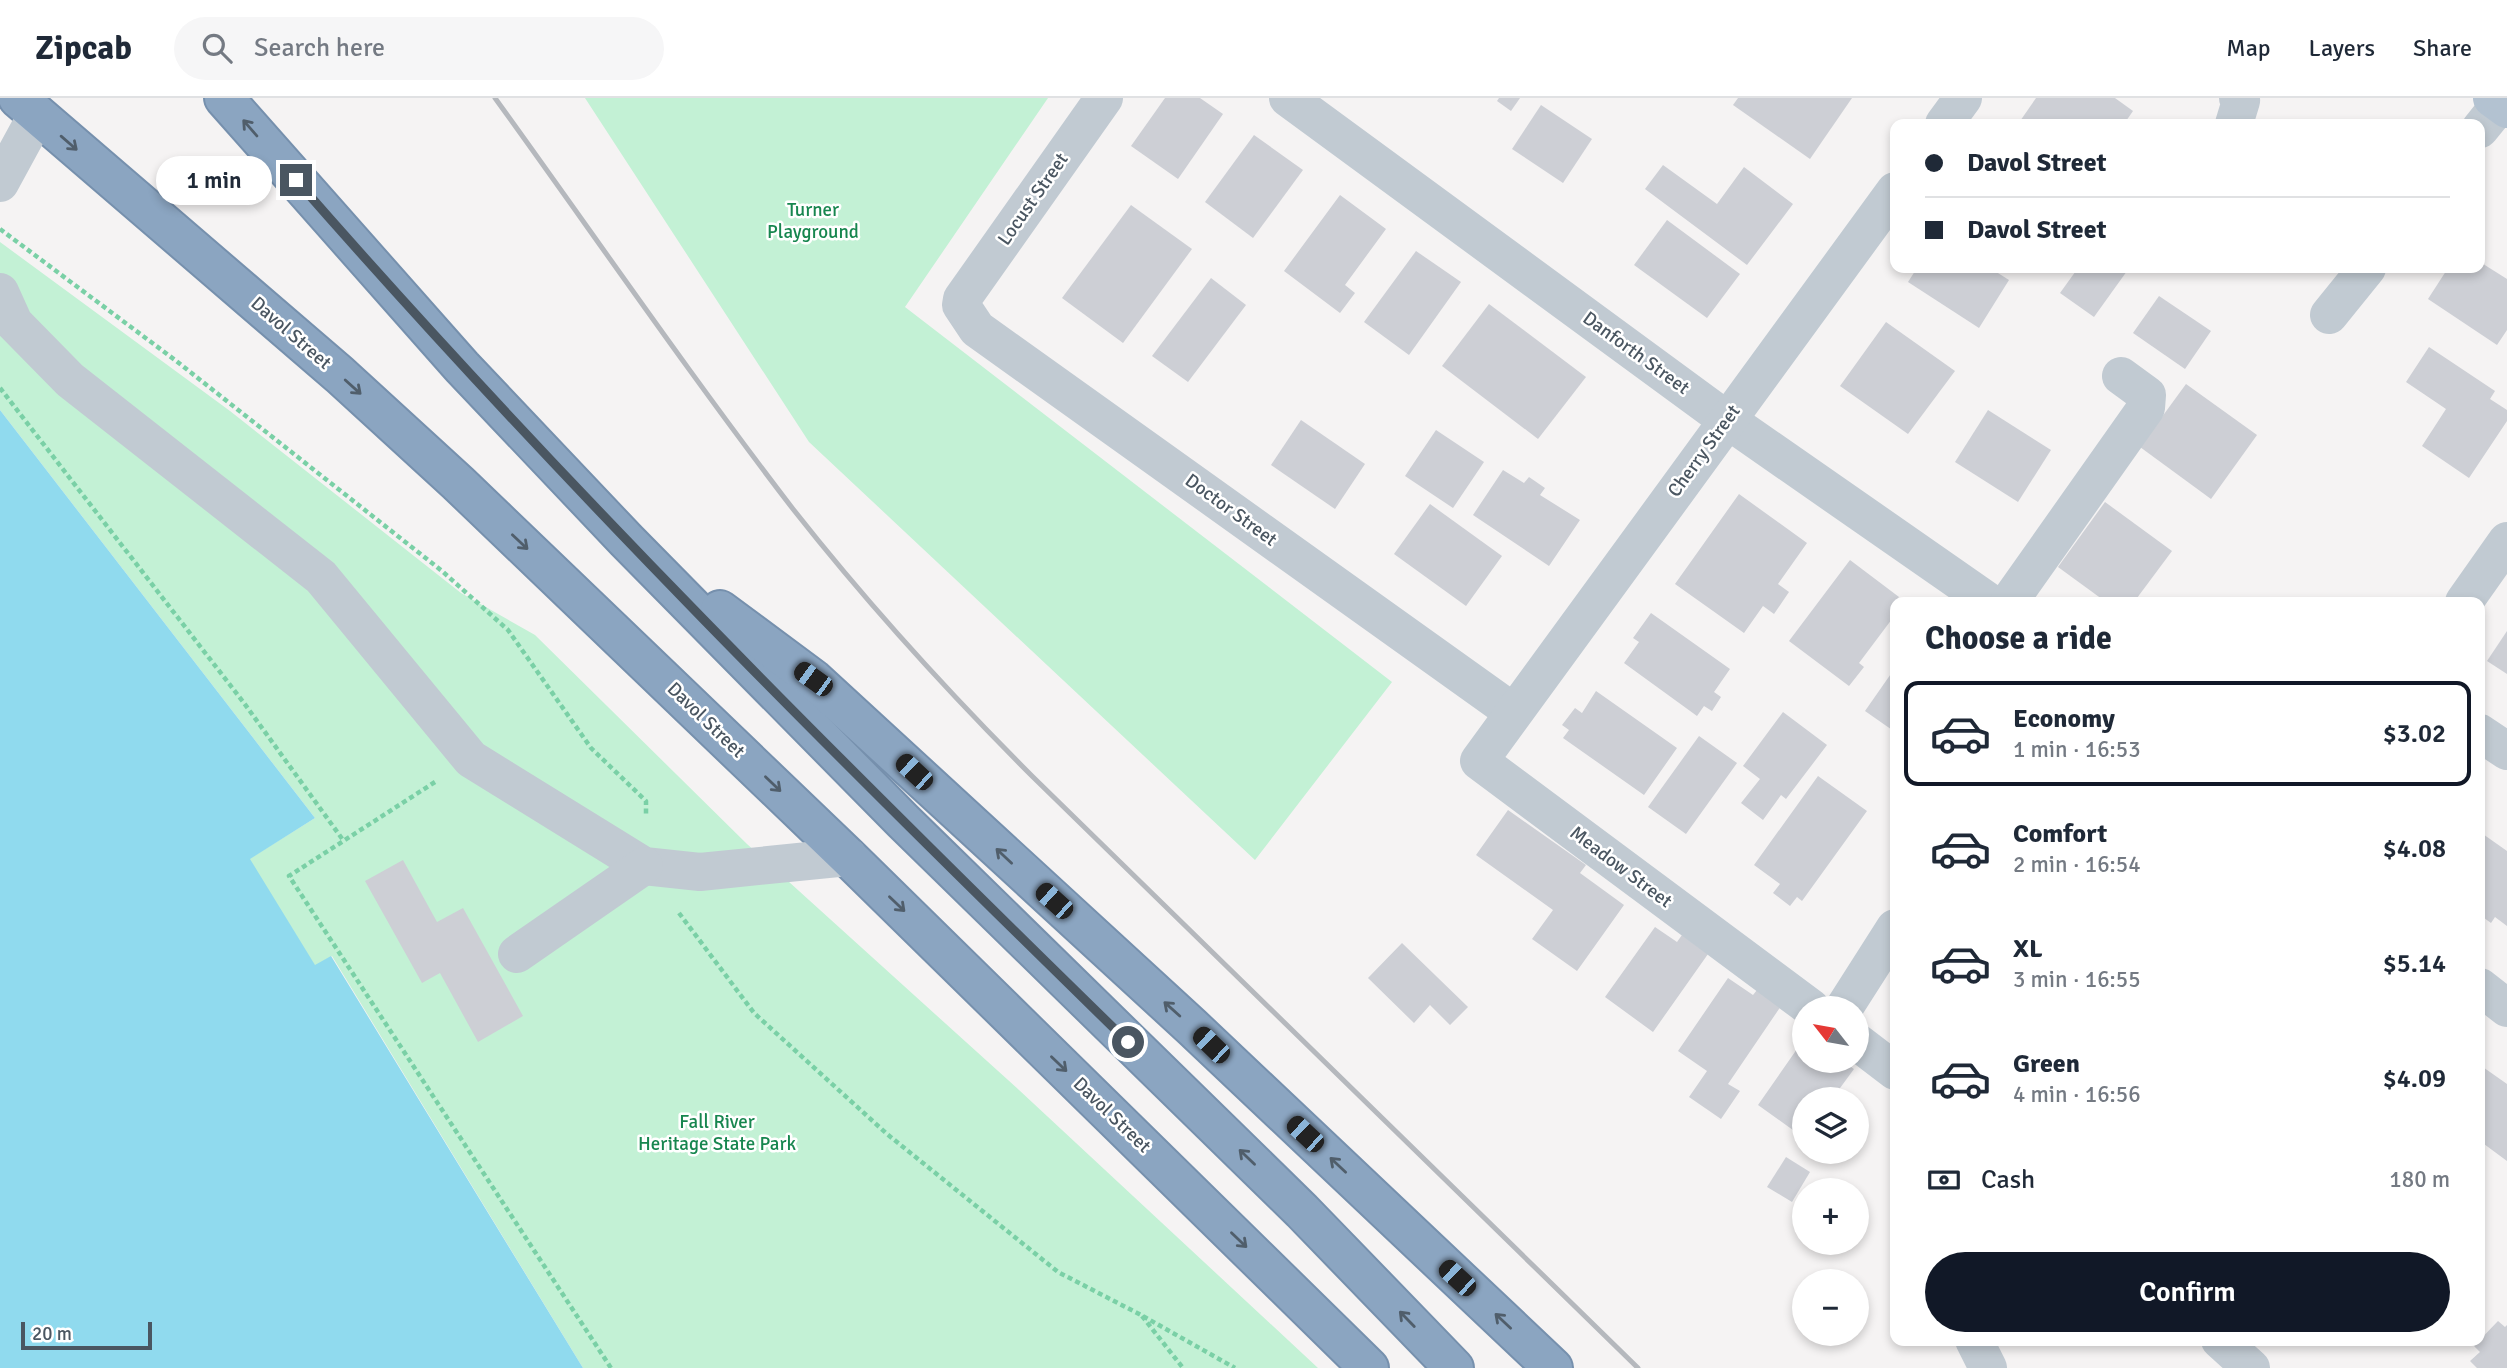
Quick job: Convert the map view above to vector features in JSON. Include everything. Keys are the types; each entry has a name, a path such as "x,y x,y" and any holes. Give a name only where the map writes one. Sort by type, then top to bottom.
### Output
{"highway":[{"path":"225,98 453,358 626,540 957,875 1302,1211 1454,1368"},
{"name":"Davol Street","path":"28,107 399,428 848,856 1369,1368"},
{"path":"626,540 813,679 1192,1027 1553,1368"}],"street":[{"name":"Locust Street","path":"962,299 1104,98"},
{"name":"Danforth Street","path":"1288,98 1727,420 1982,597"},
{"path":"1948,119 1963,98"},
{"path":"2235,119 2241,100 2238,98"},
{"path":"0,183 28,107"},
{"name":"Cherry Street","path":"1513,712 1890,198"},
{"path":"2329,316 2363,273"},
{"path":"0,292 14,323 70,380 321,577 471,760 644,866 700,872 848,856"},
{"name":"Doctor Street","path":"962,299 961,305 977,329 1513,712"},
{"path":"2013,597 2146,408 2147,395 2121,376"},
{"path":"2467,597 2507,541"},
{"name":"Meadow Street","path":"1513,712 1479,761 1795,996"},
{"path":"2485,736 2507,751"},
{"path":"517,954 644,866"},
{"path":"1852,996 1890,936"},
{"path":"2485,991 2507,1008"},
{"path":"1869,1051 1890,1067"},
{"path":"1977,1346 1988,1368"},
{"path":"2227,1346 2251,1368"}],"path":[{"path":"0,229 333,484 442,570 509,630 591,748 646,801 644,866 754,1013 877,1125 1058,1272 1235,1368"},
{"path":"0,388 244,703 343,840"},
{"path":"471,760 289,876 611,1368"},
{"path":"1141,1315 1183,1368"}],"green space":[{"name":"Turner Playground","path":"585,98 1048,98 905,307 1392,682 1255,860 809,442"},
{"name":"Fall River Heritage State Park","path":"0,242 230,411 461,593 535,635 747,844 1019,1090 1318,1368 583,1368 332,956 315,966 249,859 315,818 0,410"}],"water":[{"path":"0,410 315,818 250,859 315,965 331,956 583,1368 0,1368"}],"building":[{"path":"1165,98 1200,98 1223,114 1178,179 1131,146"},
{"path":"1499,98 1520,98 1511,111 1497,101"},
{"path":"1738,98 1852,98 1810,159 1733,105"},
{"path":"2036,98 2115,98 2133,111 2127,119 2021,119"},
{"path":"1541,105 1592,139 1563,183 1512,149"},
{"path":"1254,135 1303,170 1253,238 1205,202"},
{"path":"1663,165 1717,204 1744,167 1793,204 1747,265 1645,189"},
{"path":"1340,195 1386,229 1345,285 1355,293 1340,313 1284,271"},
{"path":"1131,205 1192,249 1123,343 1062,298"},
{"path":"1667,220 1740,274 1707,318 1634,265"},
{"path":"1416,251 1461,282 1409,355 1364,322"},
{"path":"2485,265 2507,279 2507,330 2497,345 2428,299 2445,273 2485,273"},
{"path":"1914,273 1998,273 2009,280 1979,328 1908,282"},
{"path":"2074,273 2126,273 2094,317 2060,293"},
{"path":"1211,278 1246,305 1188,382 1152,356"},
{"path":"2159,296 2211,331 2185,369 2133,333"},
{"path":"1489,304 1586,377 1538,439 1442,366"},
{"path":"1886,322 1955,371 1908,434 1840,386"},
{"path":"2429,347 2495,391 2490,399 2507,410 2507,421 2469,478 2422,446 2446,409 2406,382"},
{"path":"2186,384 2257,435 2211,499 2140,447"},
{"path":"1988,410 2051,450 2018,502 1955,462"},
{"path":"1301,420 1365,464 1335,509 1271,465"},
{"path":"1436,430 1484,462 1453,508 1405,476"},
{"path":"1503,470 1524,483 1529,477 1545,488 1540,495 1580,520 1549,566 1473,515"},
{"path":"1739,494 1807,543 1778,584 1789,592 1774,614 1763,606 1744,633 1675,584"},
{"path":"2105,502 2172,551 2138,597 2099,597 2058,567"},
{"path":"1430,504 1502,556 1466,606 1394,554"},
{"path":"1850,560 1899,597 1890,597 1890,622 1859,663 1864,667 1849,686 1789,641"},
{"path":"1651,613 1730,669 1714,692 1721,697 1712,711 1704,706 1697,716 1624,663 1639,642 1633,638"},
{"path":"2507,631 2507,674 2487,661"},
{"path":"1890,675 1890,728 1865,711"},
{"path":"1596,691 1677,748 1644,795 1563,738 1569,730 1562,725 1575,708 1582,713"},
{"path":"1783,712 1827,745 1786,799 1781,795 1763,820 1741,803 1760,779 1743,766"},
{"path":"1699,736 1737,763 1686,834 1648,807"},
{"path":"1818,776 1867,811 1802,901 1797,897 1790,906 1773,893 1780,884 1754,865"},
{"path":"1508,810 1586,865 1580,873 1624,905 1577,971 1532,939 1553,910 1476,855"},
{"path":"2485,836 2507,851 2507,926 2495,917 2491,923 2485,919"},
{"path":"403,860 437,922 463,908 523,1016 478,1042 440,973 422,983 365,881"},
{"path":"1655,927 1677,942 1682,935 1708,954 1653,1032 1605,997"},
{"path":"1402,943 1468,1007 1450,1025 1430,1005 1414,1023 1368,978"},
{"path":"1728,978 1753,995 1757,990 1781,1006 1728,1084 1740,1091 1721,1119 1689,1097 1707,1071 1678,1051"},
{"path":"1792,1056 1792,1073 1851,1073 1841,1087 1792,1087 1792,1129 1758,1105"},
{"path":"2485,1069 2507,1084 2507,1161 2485,1145"},
{"path":"1786,1157 1792,1161 1792,1164 1797,1164 1810,1172 1806,1178 1792,1178 1792,1202 1767,1187"},
{"path":"2498,1321 2505,1327 2507,1325 2507,1368 2477,1368 2470,1361 2480,1352 2474,1346 2485,1346 2485,1335"}],"railway":[{"path":"495,98 793,509 909,646 1033,777 1638,1368"}],"route":[{"path":"296,180 462,368 626,540 957,875 1128,1042"}]}
